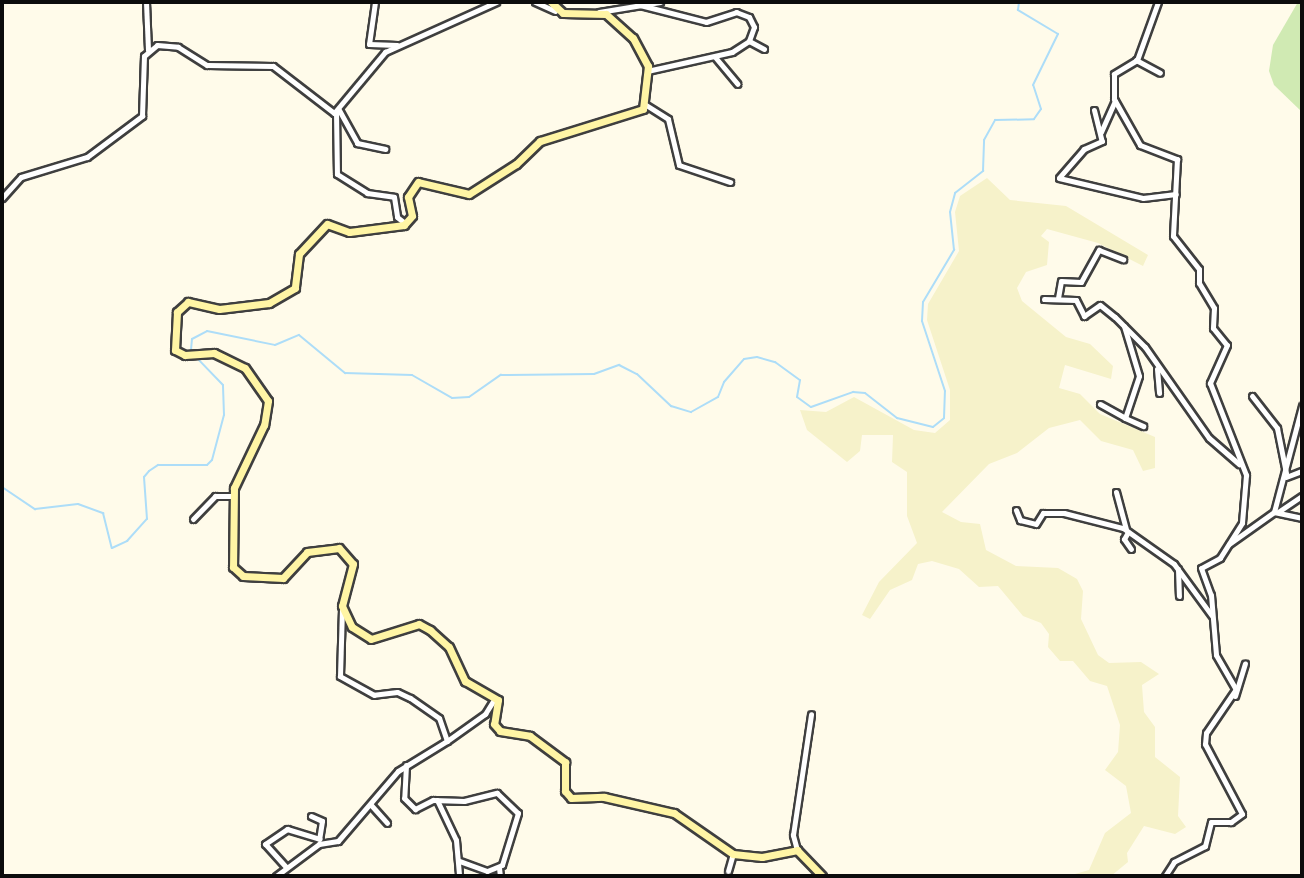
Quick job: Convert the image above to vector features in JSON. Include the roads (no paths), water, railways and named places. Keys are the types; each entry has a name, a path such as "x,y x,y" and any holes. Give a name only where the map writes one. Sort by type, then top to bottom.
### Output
{"street":[{"path":"2,198 21,177 87,157 142,116 148,50 146,2"},
{"path":"375,2 369,44 402,44"},
{"path":"406,224 397,217 394,197 367,193 337,174 338,111 378,58 496,2"},
{"path":"535,2 555,11 599,12 660,2"},
{"path":"551,2 555,11"},
{"path":"1158,2 1136,60 1114,74 1115,100 1137,143 1177,158 1174,240 1199,269 1199,283 1214,308 1213,328 1227,345 1210,383 1245,471 1243,521 1217,560 1202,567 1214,621 1216,655 1235,684 1234,696"},
{"path":"640,5 706,22 731,12 744,14 754,27 749,41 715,57 647,71"},
{"path":"599,12 633,38 644,53 646,105"},
{"path":"749,41 764,49"},
{"path":"148,50 172,44 207,65 273,66 321,108 338,111 357,143 385,149"},
{"path":"715,57 738,84"},
{"path":"1136,60 1160,73"},
{"path":"1115,100 1101,133 1100,144 1084,149 1059,178 1143,198 1176,194"},
{"path":"646,105 668,119 679,165 730,182"},
{"path":"447,741 439,718 410,698 397,692 374,695 340,676 342,606 353,564 335,546 307,552 283,578 237,572 233,496 240,471 264,425 268,401 245,368 214,353 178,353 172,342 176,315 184,304 219,309 269,303 295,288 299,254 327,224 349,232 406,224 412,216 408,197 418,182 469,194 516,164 540,141 646,105"},
{"path":"1094,110 1101,133"},
{"path":"1058,298 1061,281 1080,283 1099,250 1123,259"},
{"path":"1044,299 1077,300 1082,315 1100,305 1124,325 1157,364 1209,438 1245,471"},
{"path":"1124,325 1139,376 1125,418"},
{"path":"1157,364 1159,393"},
{"path":"1252,396 1277,428 1284,477"},
{"path":"1100,404 1143,426"},
{"path":"1276,512 1294,450 1294,422 1301,420 1302,406"},
{"path":"1284,477 1302,471"},
{"path":"1116,492 1127,531 1124,541 1131,549"},
{"path":"193,519 215,496 233,496"},
{"path":"1225,547 1302,496"},
{"path":"1016,510 1019,520 1036,524 1043,513 1064,513 1127,531 1177,568 1214,621"},
{"path":"1276,512 1302,518"},
{"path":"1177,568 1179,596"},
{"path":"342,606 352,627 367,638 425,626 449,647 465,681 496,697"},
{"path":"1165,876 1174,862 1205,846 1211,822 1241,816 1240,802 1225,784 1205,740 1234,696 1245,663"},
{"path":"286,868 265,844 287,829 319,842 338,841 406,764 447,741 485,714 496,697"},
{"path":"496,697 496,727 507,736 534,738 565,762 565,791 571,798 604,797 674,813 733,854 762,857 797,850"},
{"path":"811,714 793,835 797,850 822,876"},
{"path":"406,764 406,801 416,809 437,800 464,801 495,793 507,797 520,816 499,868 500,876"},
{"path":"437,800 460,861 459,876"},
{"path":"371,805 387,823"},
{"path":"276,876 319,842 322,821 311,816"},
{"path":"728,871 733,854"},
{"path":"460,861 479,869 499,868"}],"waterway":[{"path":"191,350 192,339 207,331 275,345 299,335 345,373 412,375 452,398 469,397 501,375 594,374 619,365 637,374 671,406 691,412 718,397 724,382 744,359 757,357 775,362 800,380 797,397 811,407 853,392 865,393 897,418 933,427 944,418 945,391 922,321 923,302 954,250 950,212 955,193 983,171 984,140 995,120 1034,119 1041,109 1033,85 1058,34 1018,10 1019,2"},
{"path":"2,487 35,509 78,504 103,513 112,548 127,541 147,519 144,477 149,471 158,465 207,465 212,460 224,415 223,385 197,358"}]}
